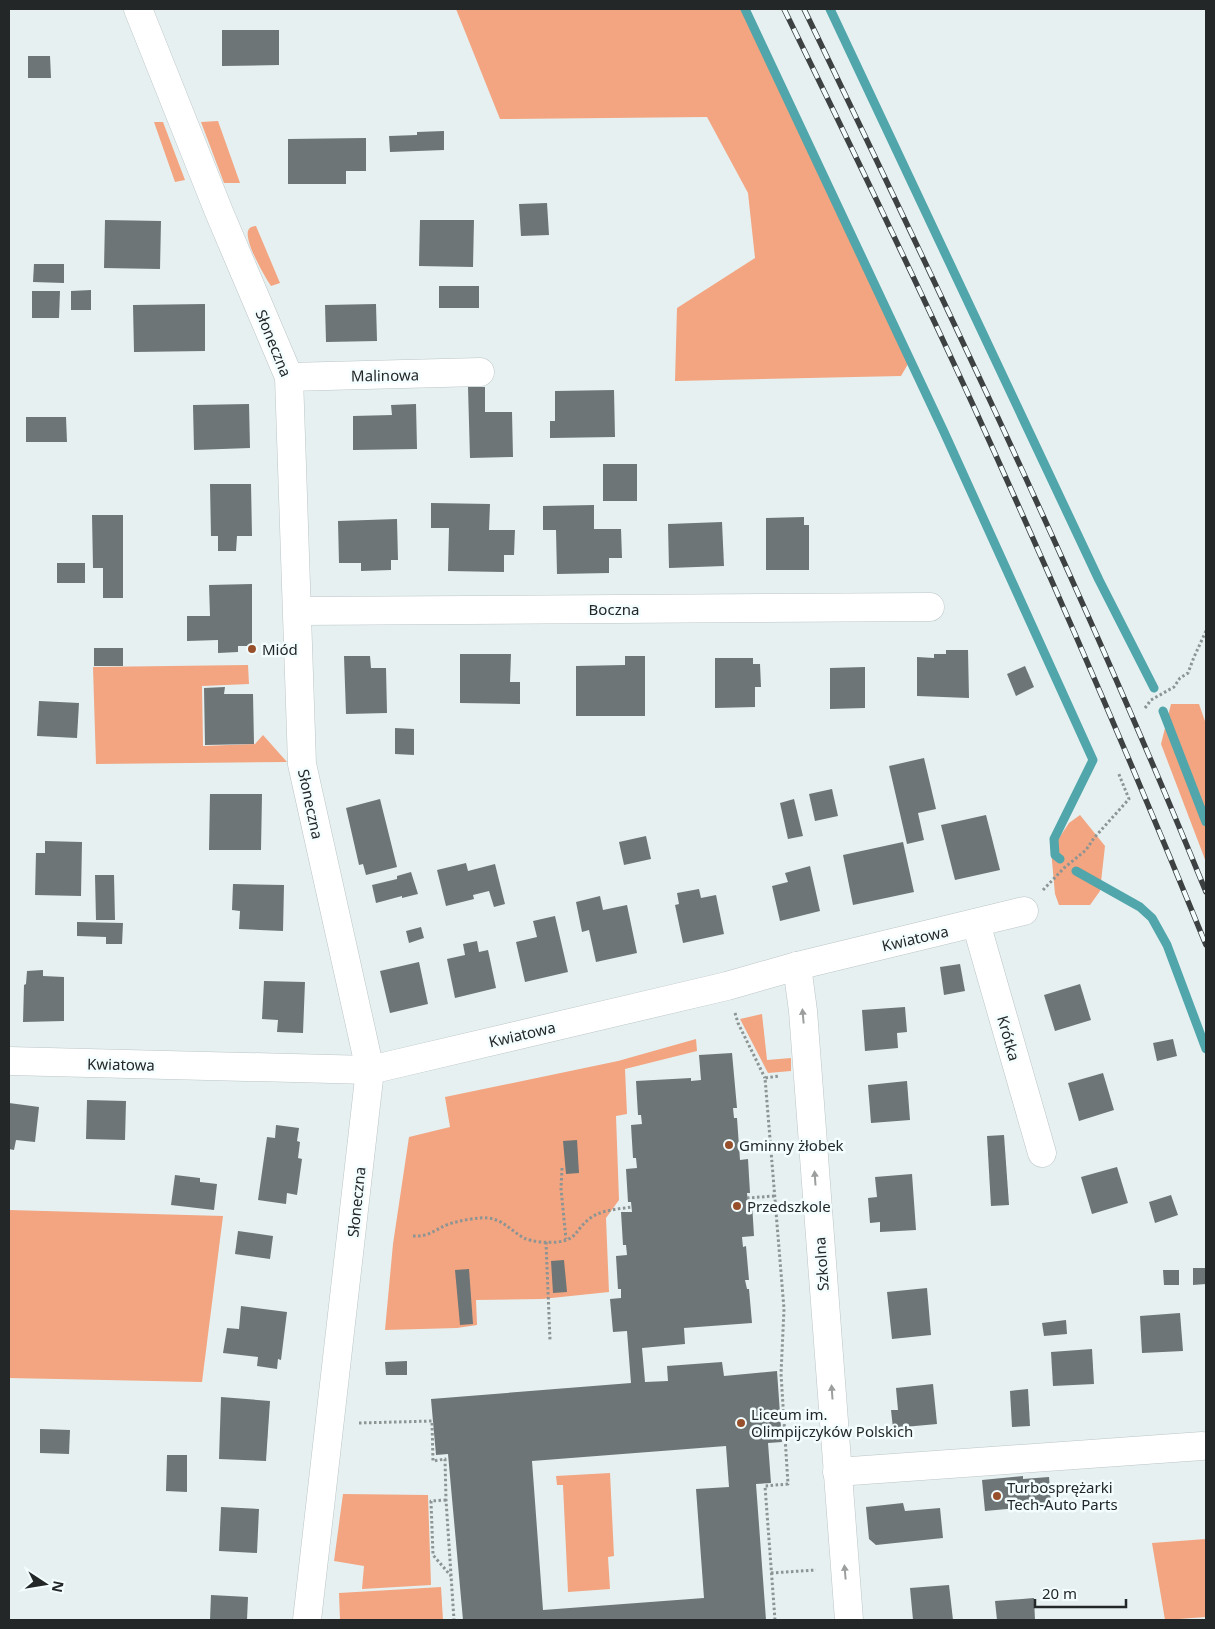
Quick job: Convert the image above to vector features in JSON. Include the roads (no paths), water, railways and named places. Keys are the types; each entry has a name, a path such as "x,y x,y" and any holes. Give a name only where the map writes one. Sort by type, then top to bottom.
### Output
{"street":[{"name":"Słoneczna","path":"138,9 219,212 290,377 302,764 370,1070 307,1620"},
{"name":"Malinowa","path":"290,377 480,372"},
{"name":"Boczna","path":"298,611 930,607"},
{"name":"Kwiatowa","path":"9,1061 370,1070 727,986 797,966 1024,911"},
{"name":"Krótka","path":"976,923 1042,1153"},
{"name":"Szkolna","path":"797,966 803,1011 849,1620"},
{"path":"837,1472 1202,1446"}],"waterway":[{"path":"745,9 944,432 1093,760 1054,839 1055,855 1060,859"},
{"path":"830,9 1099,580 1154,688"},
{"path":"1163,711 1206,822"},
{"path":"1076,871 1140,907 1152,918 1167,945 1206,1049"}],"railway":[{"path":"784,9 950,355 1003,472 1121,741 1206,945"},
{"path":"804,9 1012,447 1111,669 1206,892"}],"place":[{"name":"Miód","path":"252,649"},
{"name":"Gminny żłobek","path":"729,1145"},
{"name":"Przedszkole","path":"737,1206"},
{"name":"Liceum im. Olimpijczyków Polskich","path":"741,1423"},
{"name":"Turbosprężarki Tech-Auto Parts","path":"997,1496"}]}
